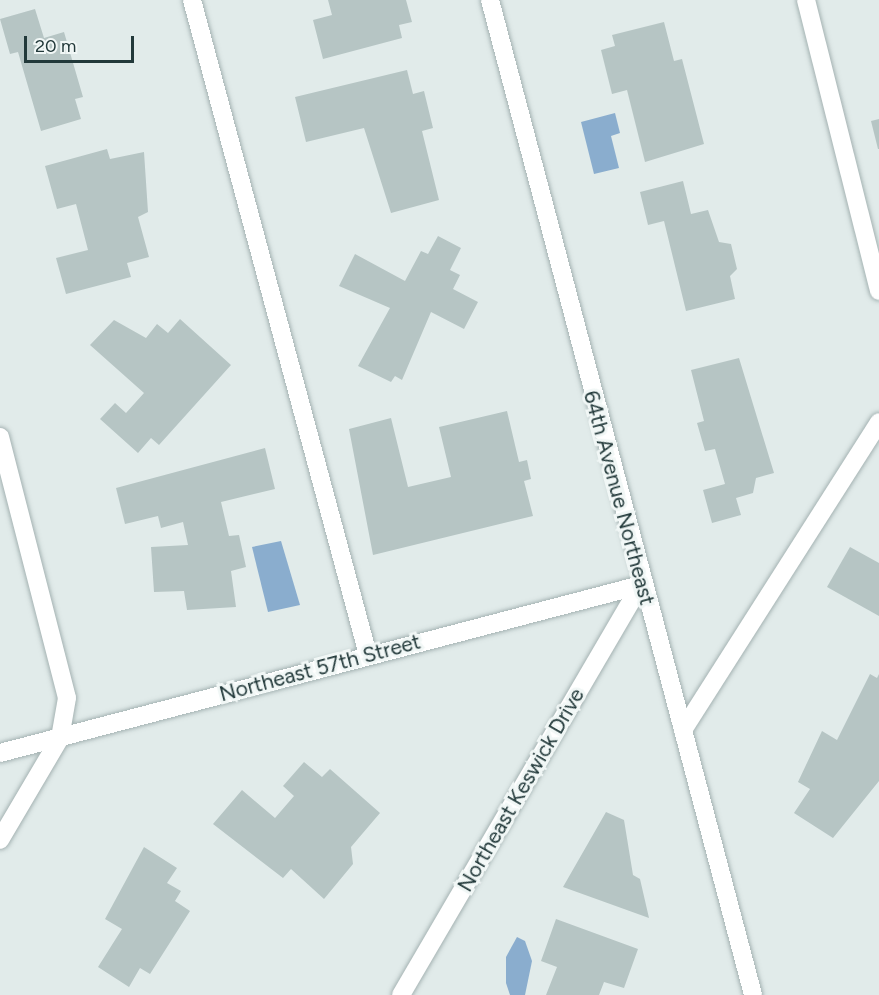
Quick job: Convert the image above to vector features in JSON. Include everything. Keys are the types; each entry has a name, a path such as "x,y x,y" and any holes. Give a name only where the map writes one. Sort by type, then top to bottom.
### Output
{"street":[{"path":"192,0 368,655"},
{"name":"64th Avenue Northeast","path":"490,0 641,585 683,730 753,995"},
{"path":"806,0 879,291"},
{"path":"683,730 879,422"},
{"path":"0,437 67,698 60,738 0,840"},
{"name":"Northeast 57th Street","path":"0,753 641,585"},
{"name":"Northeast Keswick Drive","path":"401,995 641,585"}],"water":[{"path":"615,113 620,133 611,136 619,168 594,174 581,122"},
{"path":"281,541 300,605 268,612 252,547"},
{"path":"517,937 525,941 532,961 525,995 510,995 506,983 506,957"}],"building":[{"path":"328,0 406,0 412,22 399,25 402,38 323,59 313,20 332,15"},
{"path":"35,9 44,38 64,32 83,97 75,99 81,119 41,131 18,52 10,54 0,19"},
{"path":"664,22 674,61 682,59 704,144 645,162 627,90 612,94 601,50 615,46 612,35"},
{"path":"407,70 413,94 424,91 433,128 422,131 439,200 391,213 364,128 306,142 295,97"},
{"path":"879,119 879,149 878,149 871,121"},
{"path":"107,149 110,159 144,152 148,212 138,217 149,257 127,263 131,277 66,294 56,258 88,250 76,204 57,209 45,166"},
{"path":"683,181 691,214 708,210 719,242 731,244 737,269 730,276 735,299 686,311 664,221 648,225 640,192"},
{"path":"438,236 461,248 450,270 460,275 453,289 478,302 464,329 431,312 402,380 395,376 391,382 358,366 390,308 339,286 355,254 405,281 421,251 428,254"},
{"path":"180,319 231,365 159,445 151,438 138,453 100,419 115,403 126,413 144,393 90,345 114,320 146,338 157,324 168,333"},
{"path":"739,358 774,473 756,478 753,493 736,498 741,515 712,523 703,490 725,484 715,449 705,451 697,423 704,421 691,370"},
{"path":"507,411 519,462 527,460 531,479 524,481 533,516 373,555 349,429 391,418 408,487 451,477 439,427"},
{"path":"265,448 275,489 221,502 229,536 239,535 246,567 231,571 236,607 187,610 184,591 154,592 151,547 188,545 183,522 161,528 158,516 125,524 116,488"},
{"path":"850,547 879,563 879,616 827,587"},
{"path":"870,674 877,678 879,674 879,781 833,838 794,813 810,789 798,782 822,731 837,740"},
{"path":"304,762 322,777 330,769 380,813 351,847 353,864 324,899 291,869 283,878 213,824 242,790 275,818 294,796 283,786"},
{"path":"606,812 624,820 633,875 640,879 649,918 563,887"},
{"path":"144,847 177,868 167,883 181,891 175,901 190,911 150,974 140,968 129,987 98,967 122,929 105,919"},
{"path":"556,919 638,949 624,988 604,982 599,995 546,995 557,967 541,961"}]}
